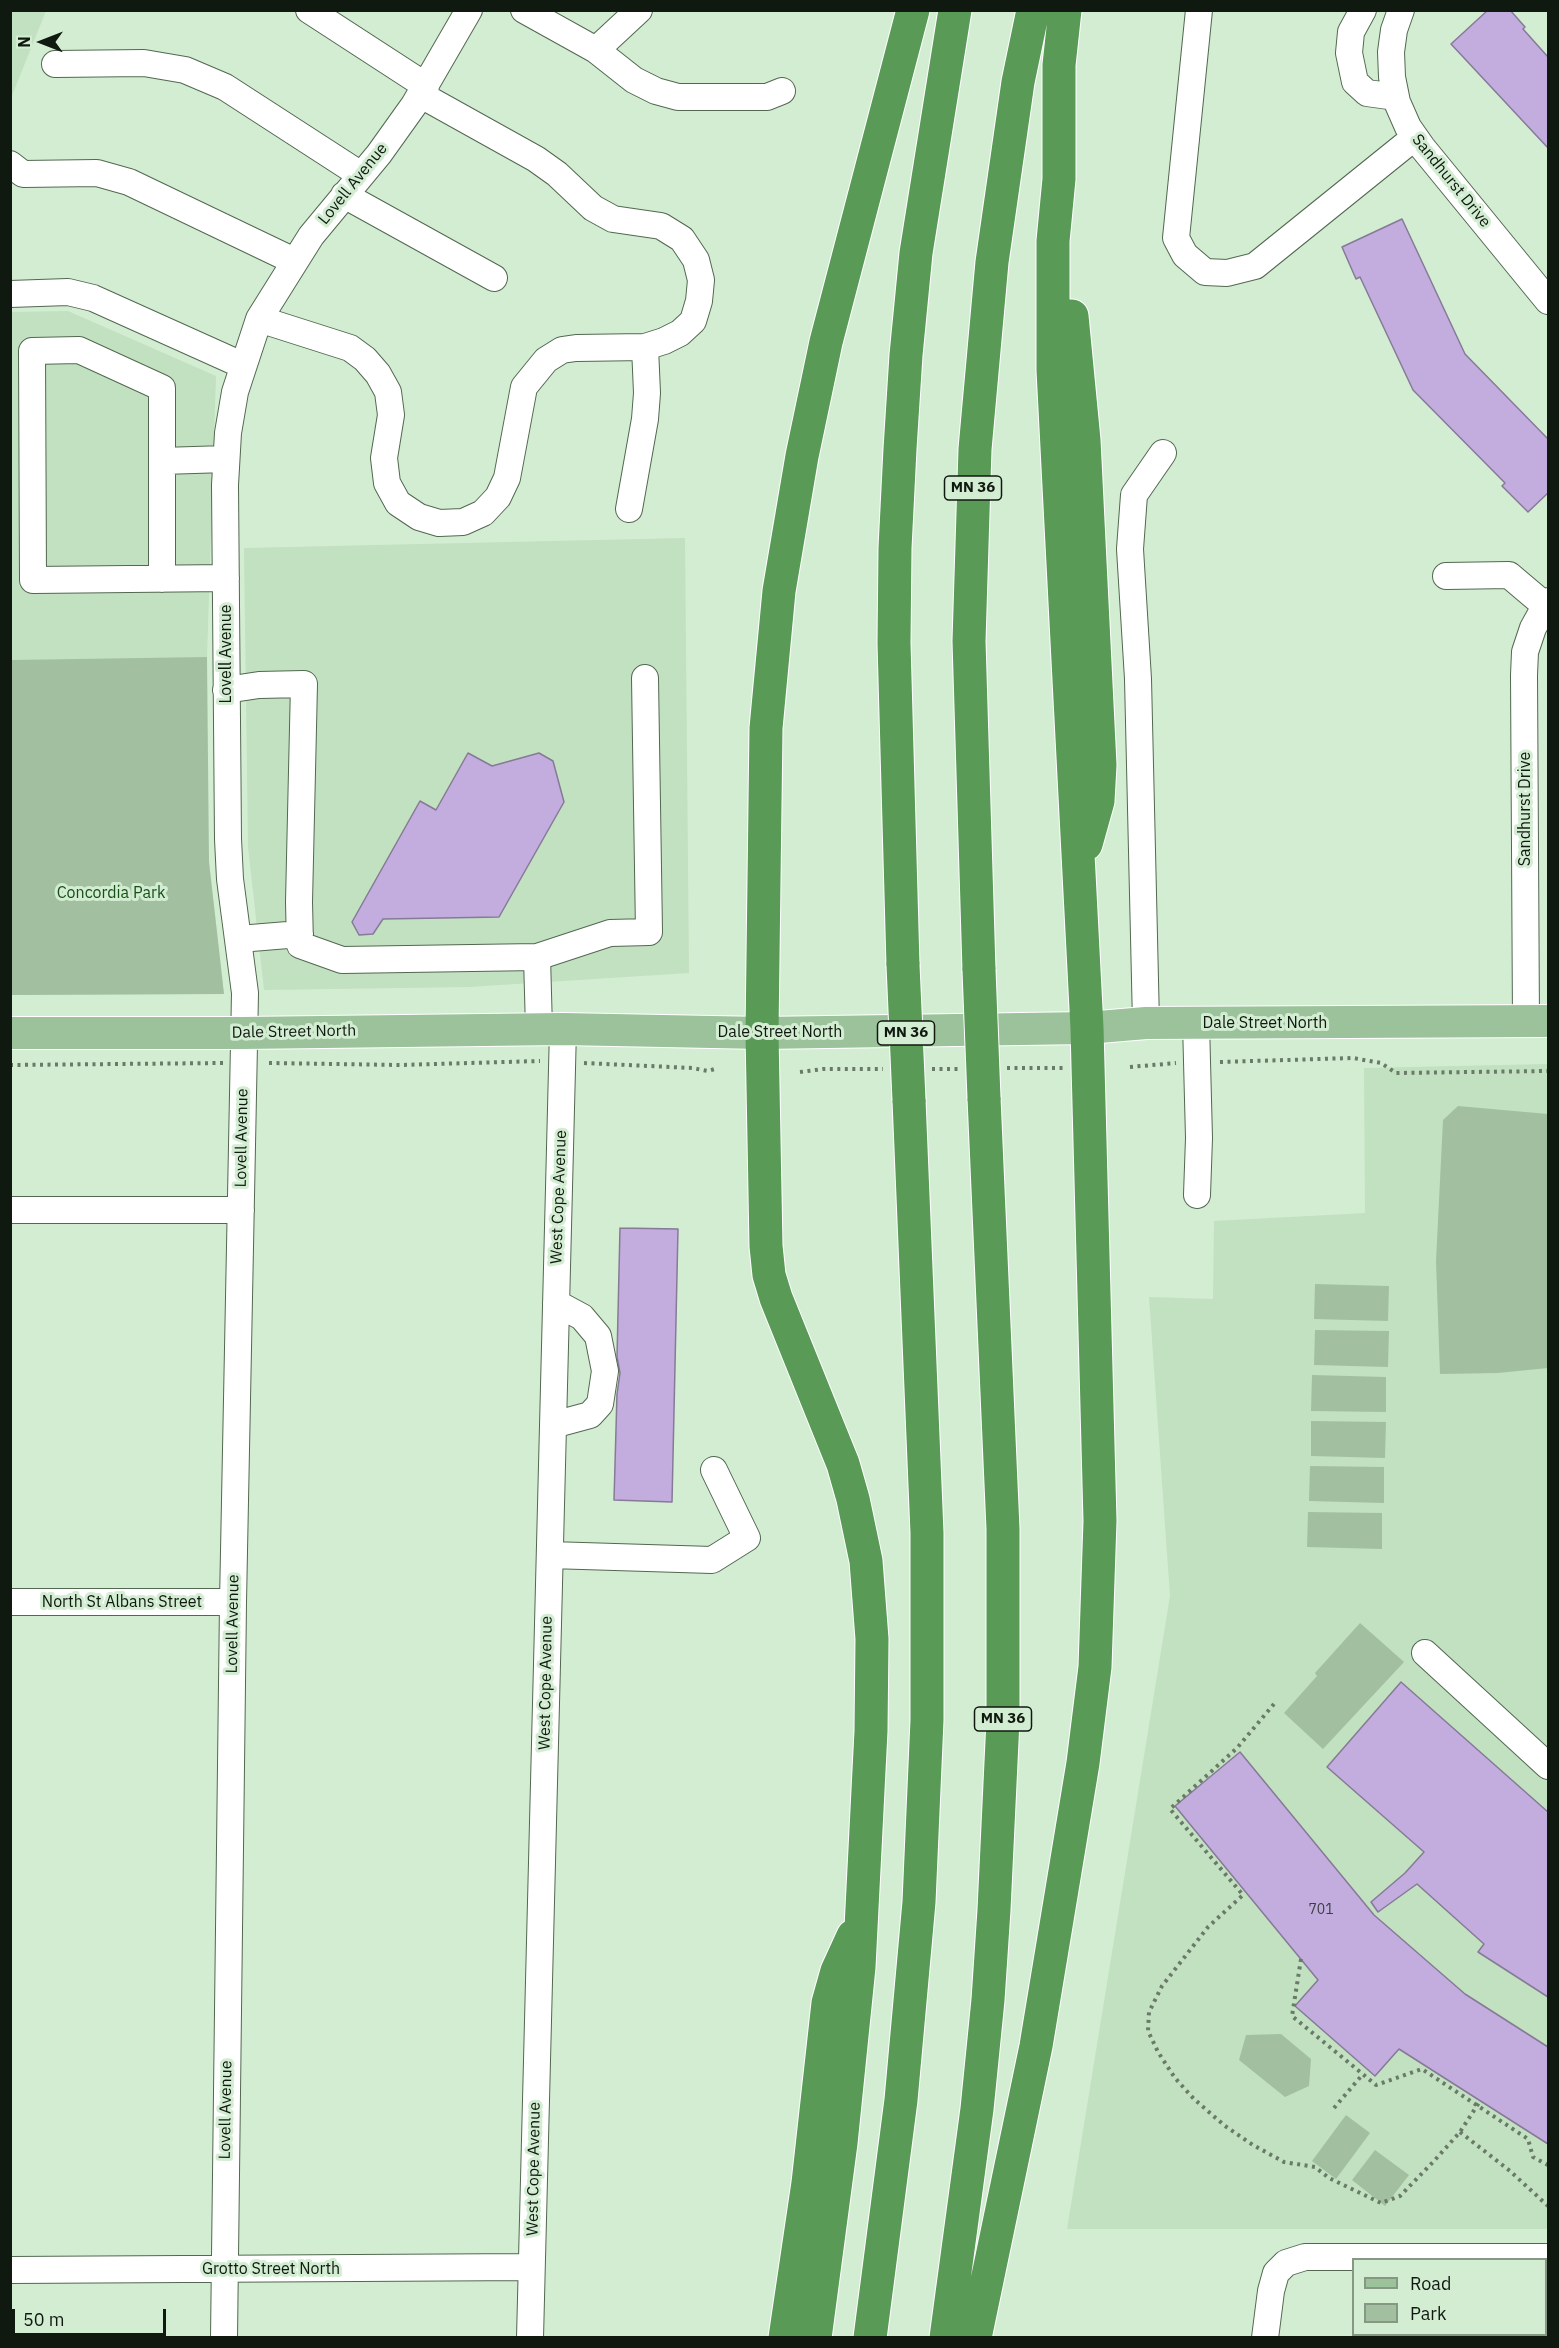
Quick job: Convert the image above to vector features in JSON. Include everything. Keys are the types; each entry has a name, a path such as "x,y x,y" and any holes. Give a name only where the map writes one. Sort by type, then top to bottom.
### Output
{"highway":[{"path":"814,2337 848,2086 863,1912 871,1731 870,1596 861,1536 843,1464 785,1325 770,1275 766,1246 762,1033 766,728 779,591 802,456 826,342 914,10"},
{"name":"MN 36","path":"870,2337 907,2043 919,1902 927,1720 927,1533 903,965 894,666 895,548 906,355 916,253 955,10"},
{"name":"MN 36","path":"946,2337 976,2120 988,2000 1003,1720 1003,1529 979,970 969,641 975,449 992,262 1018,82 1033,10"},
{"path":"975,2337 1036,2046 1081,1774 1095,1667 1100,1521 1087,1028 1078,868 1098,801 1100,765 1084,440 1059,179 1059,65 1065,10"},
{"path":"785,2337 808,2183 828,2003 837,1971 863,1912"}],"main road":[{"name":"Dale Street North","path":"10,1033 551,1029 762,1033 1087,1028 1146,1023 1537,1022"}],"street":[{"path":"259,319 350,348 364,358 378,374 388,392 391,415 384,458 387,483 398,503 419,517 439,523 463,522 483,513 498,497 507,478 524,387 546,360 562,350 645,347 664,341 680,333 693,321 699,301 701,280 696,260 682,239 661,226 613,219 593,208 536,159 423,90 309,10"},
{"name":"Lovell Avenue","path":"224,2337 233,1602 245,993 230,879 228,839 226,459 228,433 242,365 259,319 311,236 379,154 423,90 469,10"},
{"path":"524,10 596,50 634,80 656,91 678,97 767,97 782,90"},
{"path":"596,50 639,10"},
{"path":"1199,10 1176,238 1185,255 1205,272 1227,273 1256,266 1415,137"},
{"path":"1363,10 1351,32 1349,52 1355,82 1367,93 1396,97"},
{"name":"Sandhurst Drive","path":"1401,10 1394,30 1391,52 1392,77 1396,97 1408,127 1548,301"},
{"path":"55,64 144,63 185,70 225,87 361,175"},
{"path":"10,164 23,174 97,173 129,182 294,261"},
{"path":"344,195 494,278"},
{"path":"10,294 69,292 93,298 242,365"},
{"path":"629,509 645,419 647,393 645,347"},
{"path":"162,579 162,388 79,351 32,351 33,580 162,579 226,578"},
{"path":"1146,1023 1138,679 1130,549 1134,495 1163,453"},
{"path":"162,461 226,459"},
{"path":"1446,576 1509,575 1547,605"},
{"name":"Sandhurst Drive","path":"1537,1022 1524,675 1526,652 1533,628 1547,605"},
{"path":"226,690 260,685 304,684 300,945 342,960 537,957 610,933 649,932 645,678"},
{"path":"238,939 300,934"},
{"name":"West Cope Avenue","path":"530,2337 556,1303 551,1029 537,957"},
{"path":"1196,1023 1199,1138 1197,1195"},
{"path":"10,1210 241,1210"},
{"path":"553,1425 590,1415 600,1404 605,1371 598,1336 582,1317 556,1303"},
{"path":"550,1556 712,1560 747,1538 714,1470"},
{"name":"North St Albans Street","path":"10,1602 233,1602"},
{"path":"1425,1653 1548,1766"},
{"path":"1265,2337 1276,2272 1286,2263 1305,2257 1548,2257"},
{"name":"Grotto Street North","path":"10,2270 531,2267"}],"path":[{"path":"1130,1066 1353,1058 1381,1063 1396,1073 1548,1071"},
{"path":"269,1063 400,1065 540,1061"},
{"path":"10,1065 230,1063"},
{"path":"580,1063 692,1068 708,1071 718,1068"},
{"path":"1274,1704 1237,1748 1170,1809 1243,1895 1208,1927 1162,1986 1149,2012 1148,2031 1158,2052 1175,2078 1194,2099 1225,2126 1253,2145 1284,2162 1315,2167 1329,2178 1381,2203 1400,2196 1460,2132 1480,2100"},
{"path":"1301,1959 1292,2016 1376,2085 1422,2069 1528,2139 1533,2157 1548,2165"},
{"path":"1334,2108 1363,2074"},
{"path":"1460,2132 1510,2171 1548,2206"}],"shaded area":[{"path":"10,11 46,11 11,98"},
{"path":"68,311 216,376 207,657 207,820 209,862 224,994 11,995 10,312"},
{"path":"685,538 689,973 469,987 264,990 248,847 244,548"},
{"path":"1548,1064 1548,2229 1067,2229 1170,1596 1149,1297 1213,1299 1214,1221 1365,1213 1364,1068"}],"green space":[{"name":"Concordia Park","path":"207,657 209,862 224,994 11,995 11,660"},
{"path":"1458,1106 1548,1114 1548,1368 1498,1373 1440,1374 1436,1261 1443,1120"},
{"path":"1315,1284 1389,1286 1388,1321 1314,1319"},
{"path":"1315,1330 1389,1331 1388,1367 1314,1365"},
{"path":"1312,1375 1386,1377 1386,1412 1311,1411"},
{"path":"1311,1421 1386,1422 1385,1458 1311,1456"},
{"path":"1310,1466 1384,1467 1384,1503 1309,1501"},
{"path":"1308,1512 1382,1513 1382,1549 1307,1547"},
{"path":"1360,1623 1404,1662 1323,1749 1284,1713 1317,1676 1315,1673"},
{"path":"1281,2034 1311,2059 1309,2086 1285,2097 1239,2060 1246,2035"},
{"path":"1346,2115 1370,2133 1336,2179 1312,2161"},
{"path":"1375,2150 1409,2175 1385,2206 1352,2180"}],"building":[{"path":"1488,10 1510,10 1525,27 1523,29 1548,57 1548,148 1451,44"},
{"path":"1402,219 1465,354 1548,439 1548,493 1528,512 1502,486 1505,483 1413,390 1360,277 1356,279 1342,247"},
{"path":"468,753 492,766 539,753 553,761 564,802 499,917 383,919 373,934 359,935 352,922 420,801 436,810"},
{"path":"620,1228 678,1229 672,1502 614,1500 617,1394 620,1373 617,1357"},
{"path":"1401,1682 1548,1812 1548,1997 1478,1952 1484,1944 1417,1884 1378,1912 1371,1902 1405,1873 1424,1852 1327,1767"},
{"path":"1240,1752 1374,1915 1465,1994 1548,2047 1548,2144 1399,2049 1375,2076 1295,2006 1318,1980 1175,1806"}]}
